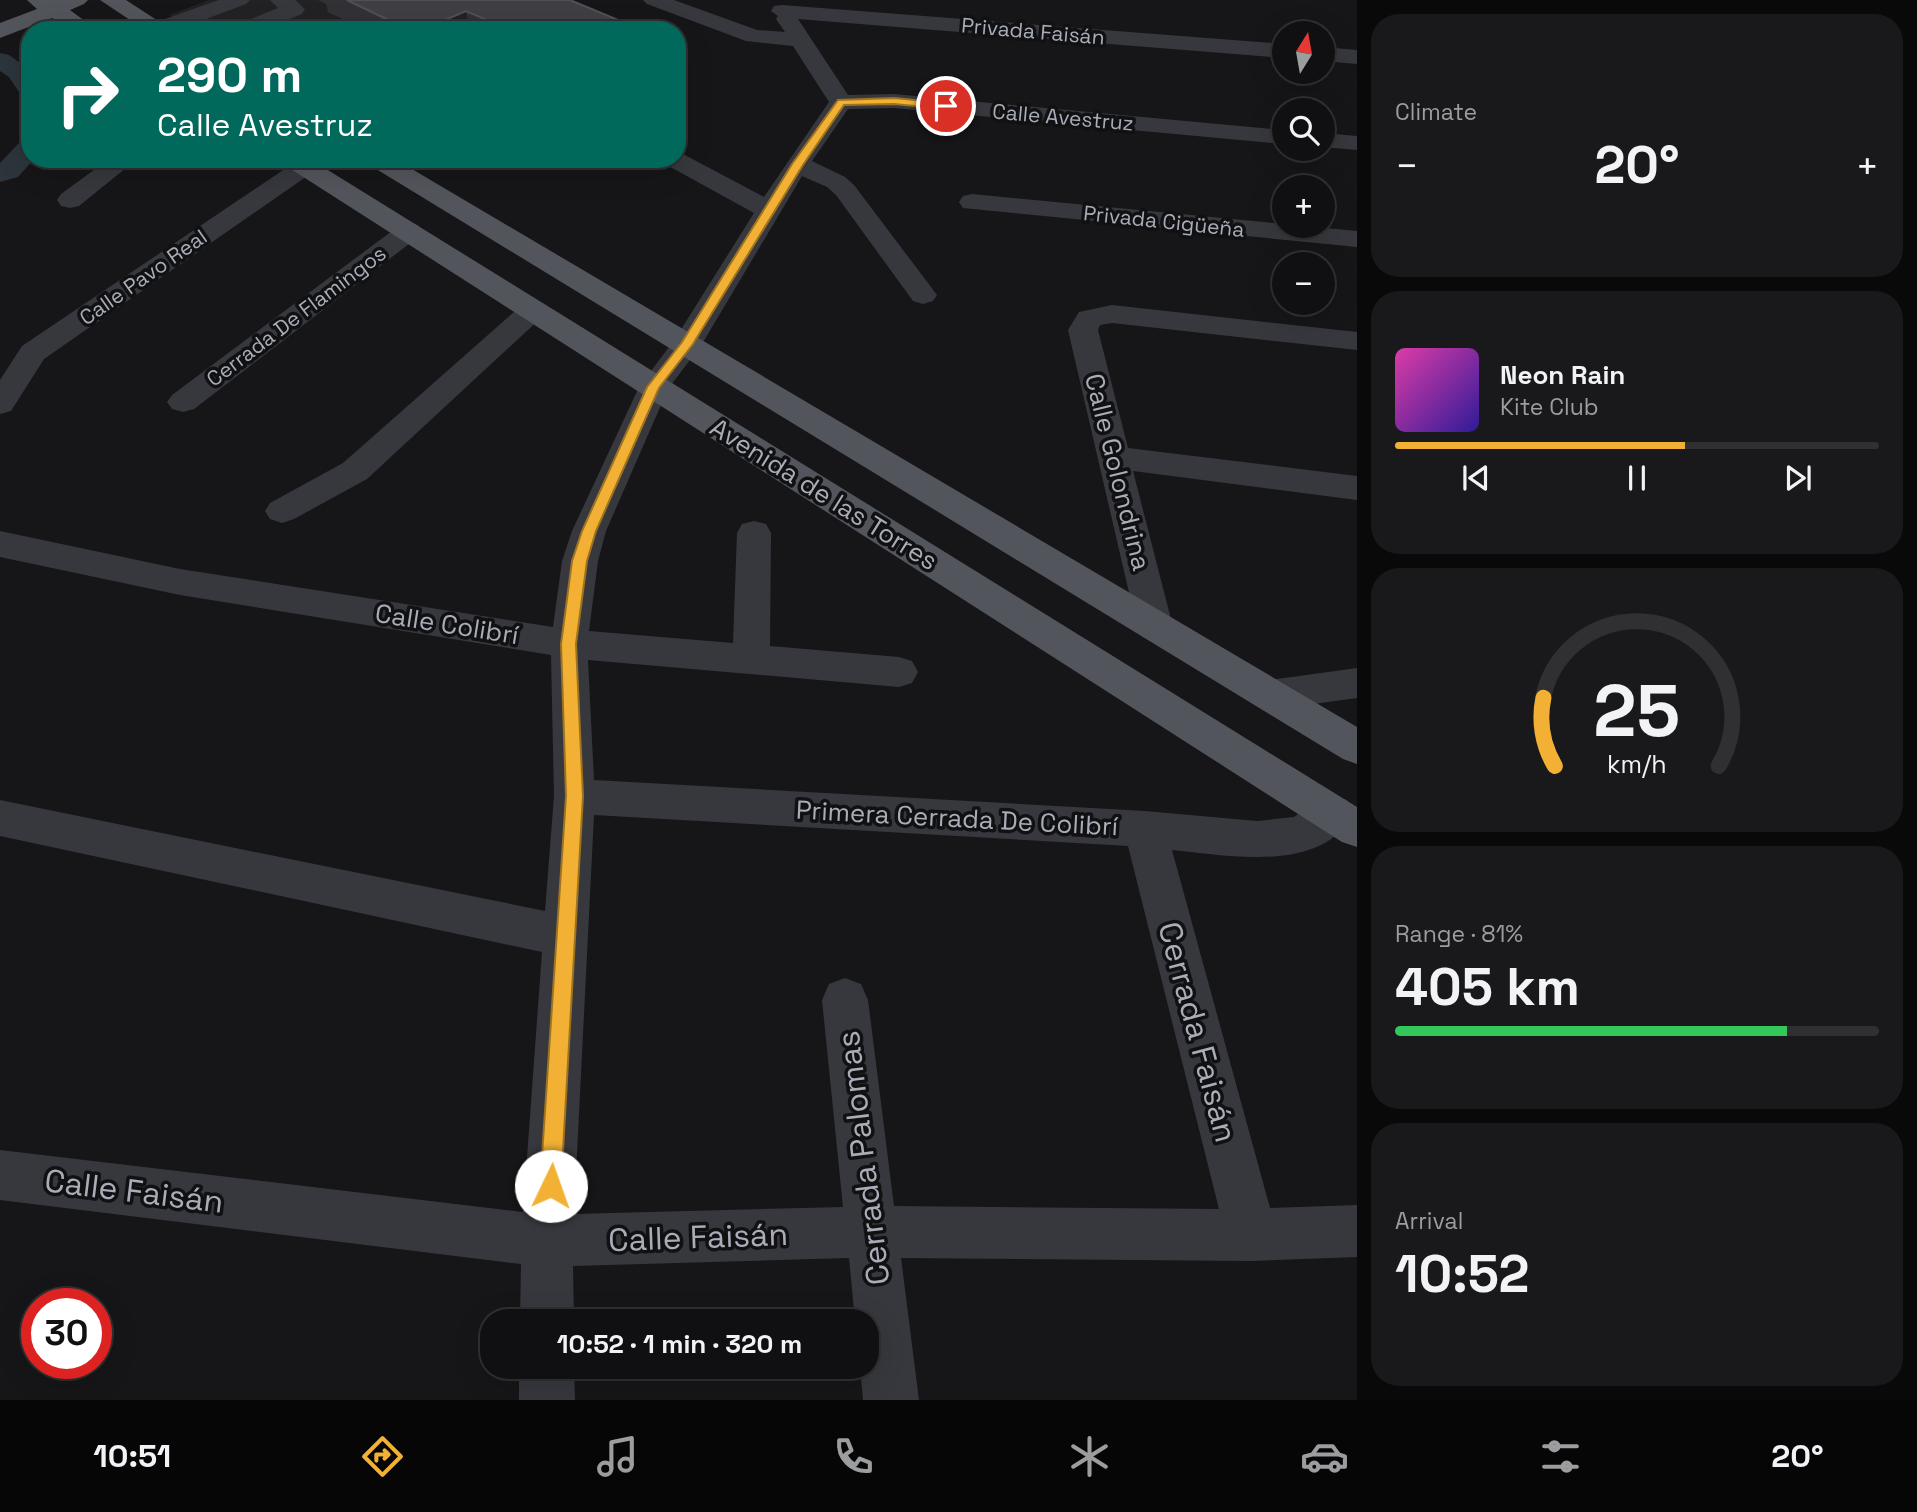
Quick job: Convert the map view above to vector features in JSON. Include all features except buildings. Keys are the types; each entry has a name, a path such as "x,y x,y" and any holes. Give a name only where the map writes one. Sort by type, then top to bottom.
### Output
{"main road":[{"path":"0,31 46,5 77,0"},
{"path":"111,0 146,21"},
{"path":"46,5 72,21"},
{"name":"Avenida de las Torres","path":"306,168 1344,821"},
{"path":"392,168 1357,747"}],"street":[{"path":"265,21 294,9 281,0"},
{"path":"654,0 754,36 801,40"},
{"path":"182,21 228,4 242,21"},
{"path":"547,1309 547,1241 574,796 569,644 580,561 589,531 654,387 687,344 797,164 841,102 778,5"},
{"name":"Privada Faisán","path":"778,5 1272,50"},
{"path":"1335,55 1357,57"},
{"name":"Calle Avestruz","path":"841,102 894,101 1272,136"},
{"path":"1335,141 1357,143"},
{"path":"797,164 836,182 845,190 923,295"},
{"path":"686,165 769,210"},
{"path":"70,200 113,168"},
{"name":"Calle Pavo Real","path":"0,404 22,349 291,168"},
{"name":"Privada Cigüeña","path":"972,202 1357,239"},
{"name":"Cerrada De Flamingos","path":"183,402 409,231"},
{"path":"282,511 355,471 533,310"},
{"name":"Calle Golondrina","path":"1155,627 1083,330 1089,318 1112,314 1357,341"},
{"path":"1114,457 1357,488"},
{"path":"751,659 754,533"},
{"name":"Calle Colibrí","path":"0,544 180,582 569,644 899,672"},
{"path":"1270,695 1357,683"},
{"name":"Primera Cerrada De Colibrí","path":"574,796 1145,830 1257,840 1303,834 1344,821"},
{"path":"0,818 565,936"},
{"name":"Cerrada Faisán","path":"1145,830 1251,1236"},
{"name":"Cerrada Palomas","path":"845,1000 891,1400"},
{"name":"Calle Faisán","path":"0,1175 547,1241 870,1232 1251,1236 1357,1231"},
{"path":"547,1379 547,1400"}],"shaded area":[{"path":"209,0 520,0 571,21 179,21 169,15"}],"waterway":[{"path":"0,60 21,75"},
{"path":"0,174 8,171 21,157"}],"route":[{"path":"551,1186 574,796 569,644 580,561 589,531 654,387 687,344 797,164 841,102 894,101 946,106"}]}
